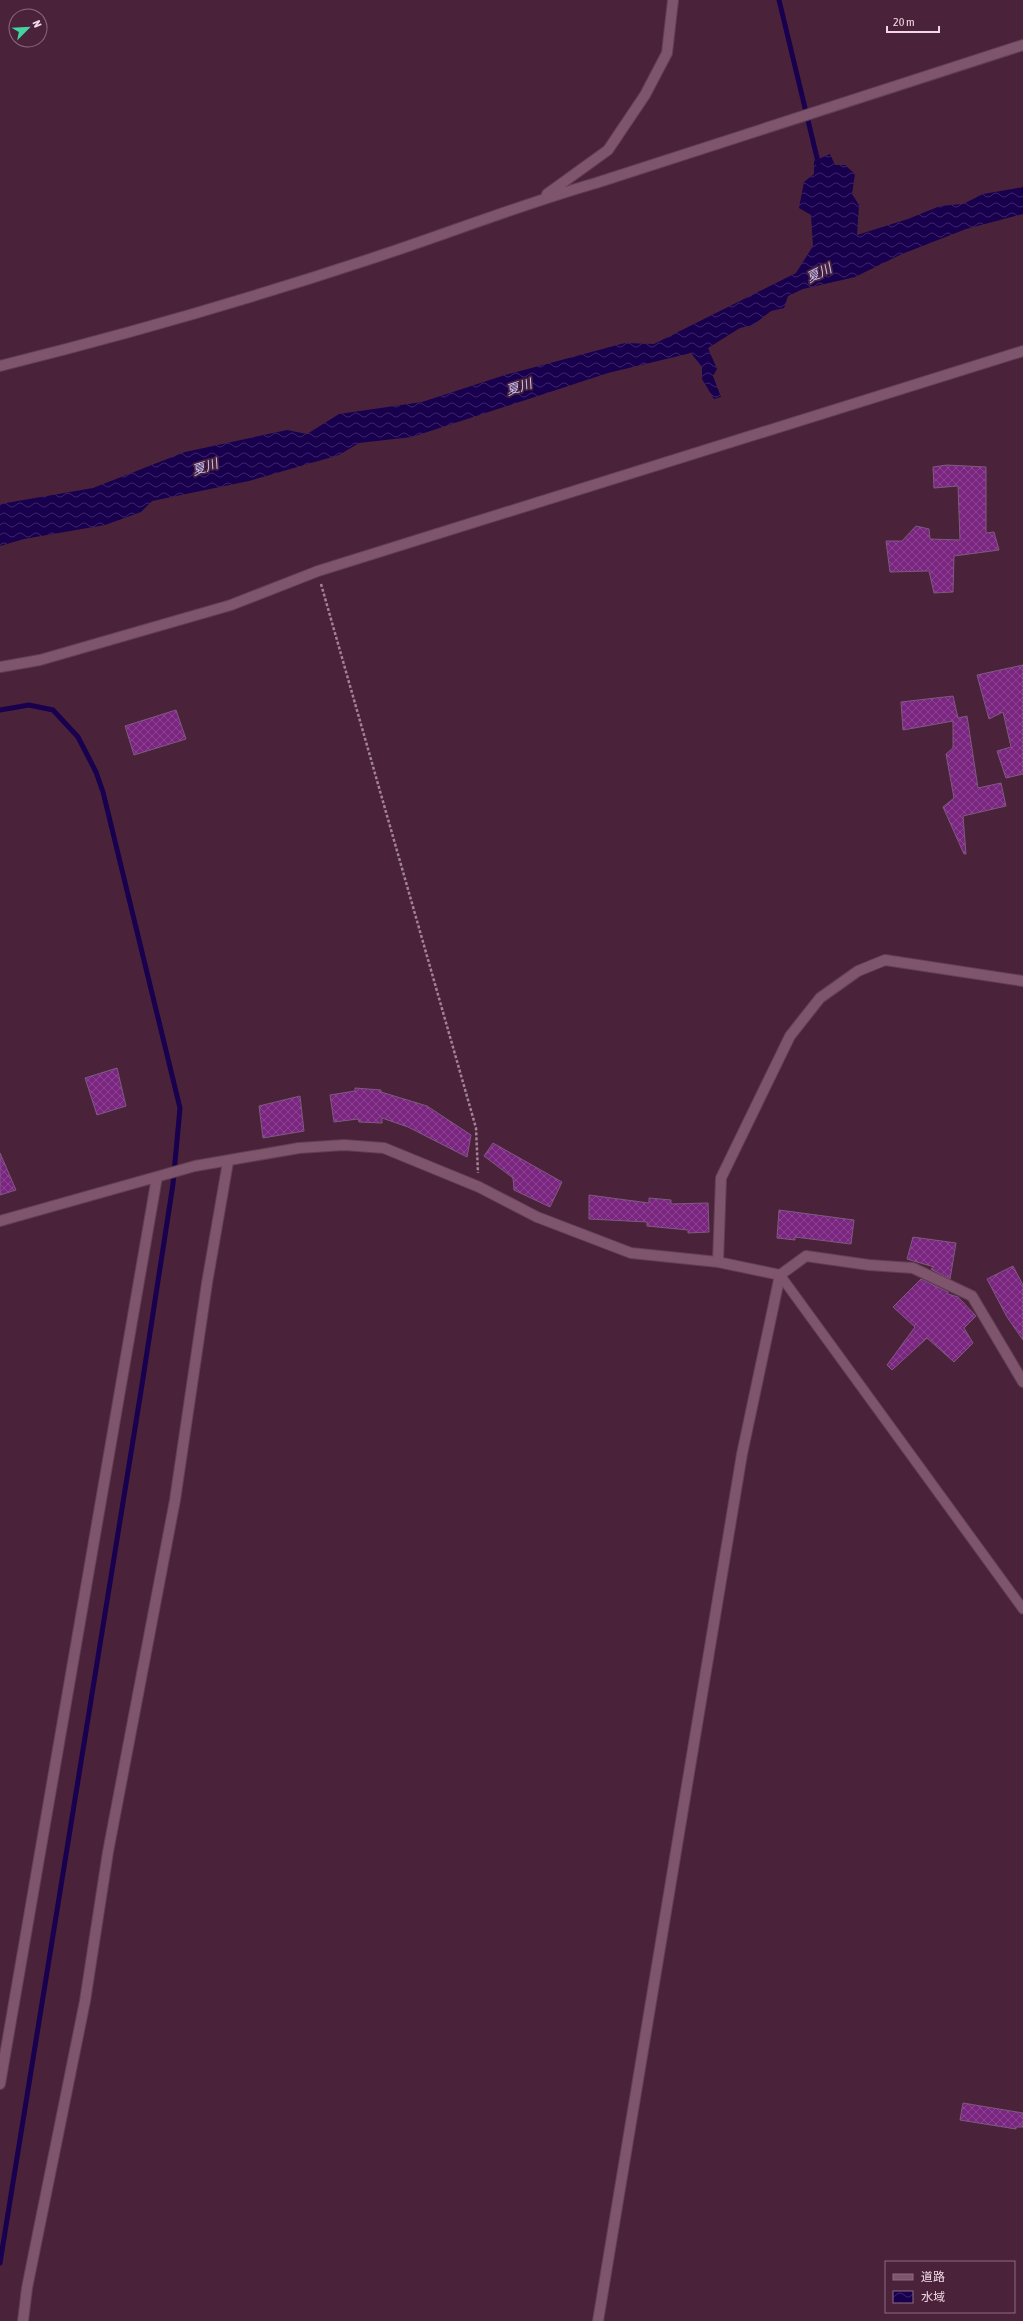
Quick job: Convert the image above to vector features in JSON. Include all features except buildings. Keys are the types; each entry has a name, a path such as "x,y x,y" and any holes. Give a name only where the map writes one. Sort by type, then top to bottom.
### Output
{"street":[{"path":"541,199 608,150 645,95 667,53 673,0"},
{"path":"0,366 125,334 359,263 514,211 541,199 596,183 1023,45"},
{"path":"0,667 40,660 230,605 318,571 1023,351"},
{"path":"718,1262 721,1178 790,1036 820,998 858,971 885,960 1023,981"},
{"path":"0,1221 186,1168 306,1148 344,1145 384,1148 479,1187 537,1217 631,1253 718,1262 780,1274"},
{"path":"23,2321 27,2288 85,2001 108,1852 175,1500 207,1283 228,1162"},
{"path":"0,2084 160,1176"},
{"path":"598,2321 742,1454 780,1274 806,1256 869,1265 913,1268 972,1296 1023,1382"}],"lane":[{"path":"780,1274 1023,1609"}],"path":[{"path":"318,571 476,1128 479,1187"}],"water":[{"name":"夏川","path":"830,154 835,165 845,165 855,174 852,194 859,205 857,235 908,219 940,206 963,204 983,194 1023,187 1023,214 966,229 902,254 855,277 803,289 788,296 784,308 771,311 753,325 740,328 708,348 717,369 713,376 721,397 714,399 702,379 702,367 691,353 608,373 412,437 359,443 339,455 249,481 152,501 141,512 105,525 24,539 0,546 0,504 93,488 185,452 287,430 307,434 339,414 422,402 505,375 625,343 654,344 796,273 813,246 811,215 799,208 804,182 814,174 814,161"}],"waterway":[{"path":"779,0 819,166"},
{"path":"0,710 29,705 53,710 78,737 96,772 103,792 180,1108 173,1184 141,1391 0,2263"}]}
